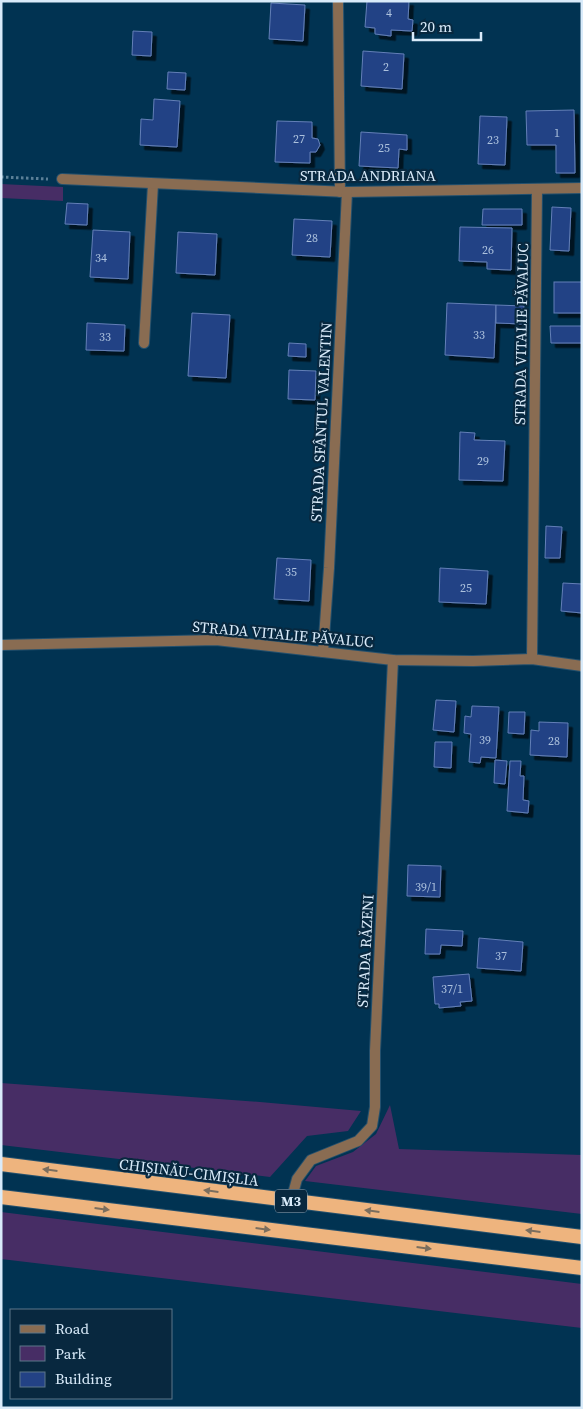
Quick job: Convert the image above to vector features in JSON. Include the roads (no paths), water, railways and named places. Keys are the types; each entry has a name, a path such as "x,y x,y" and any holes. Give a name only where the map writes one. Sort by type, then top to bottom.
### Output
{"highway":[{"name":"CHIȘINĂU-CIMIȘLIA","path":"1,1164 582,1237"},
{"name":"M3","path":"1,1197 582,1268"}],"street":[{"name":"STRADA SFÂNTUL VALENTIN","path":"323,652 330,558 343,192 338,1"},
{"name":"STRADA ANDRIANA","path":"62,179 343,192 582,188"},
{"path":"144,343 153,184"},
{"name":"STRADA VITALIE PĂVALUC","path":"532,659 537,190"},
{"name":"STRADA VITALIE PĂVALUC","path":"1,645 216,640 393,660 532,659 582,666"},
{"name":"STRADA RĂZENI","path":"291,1201 298,1179 311,1160 358,1141 372,1126 375,1107 375,1051 393,660"}]}
